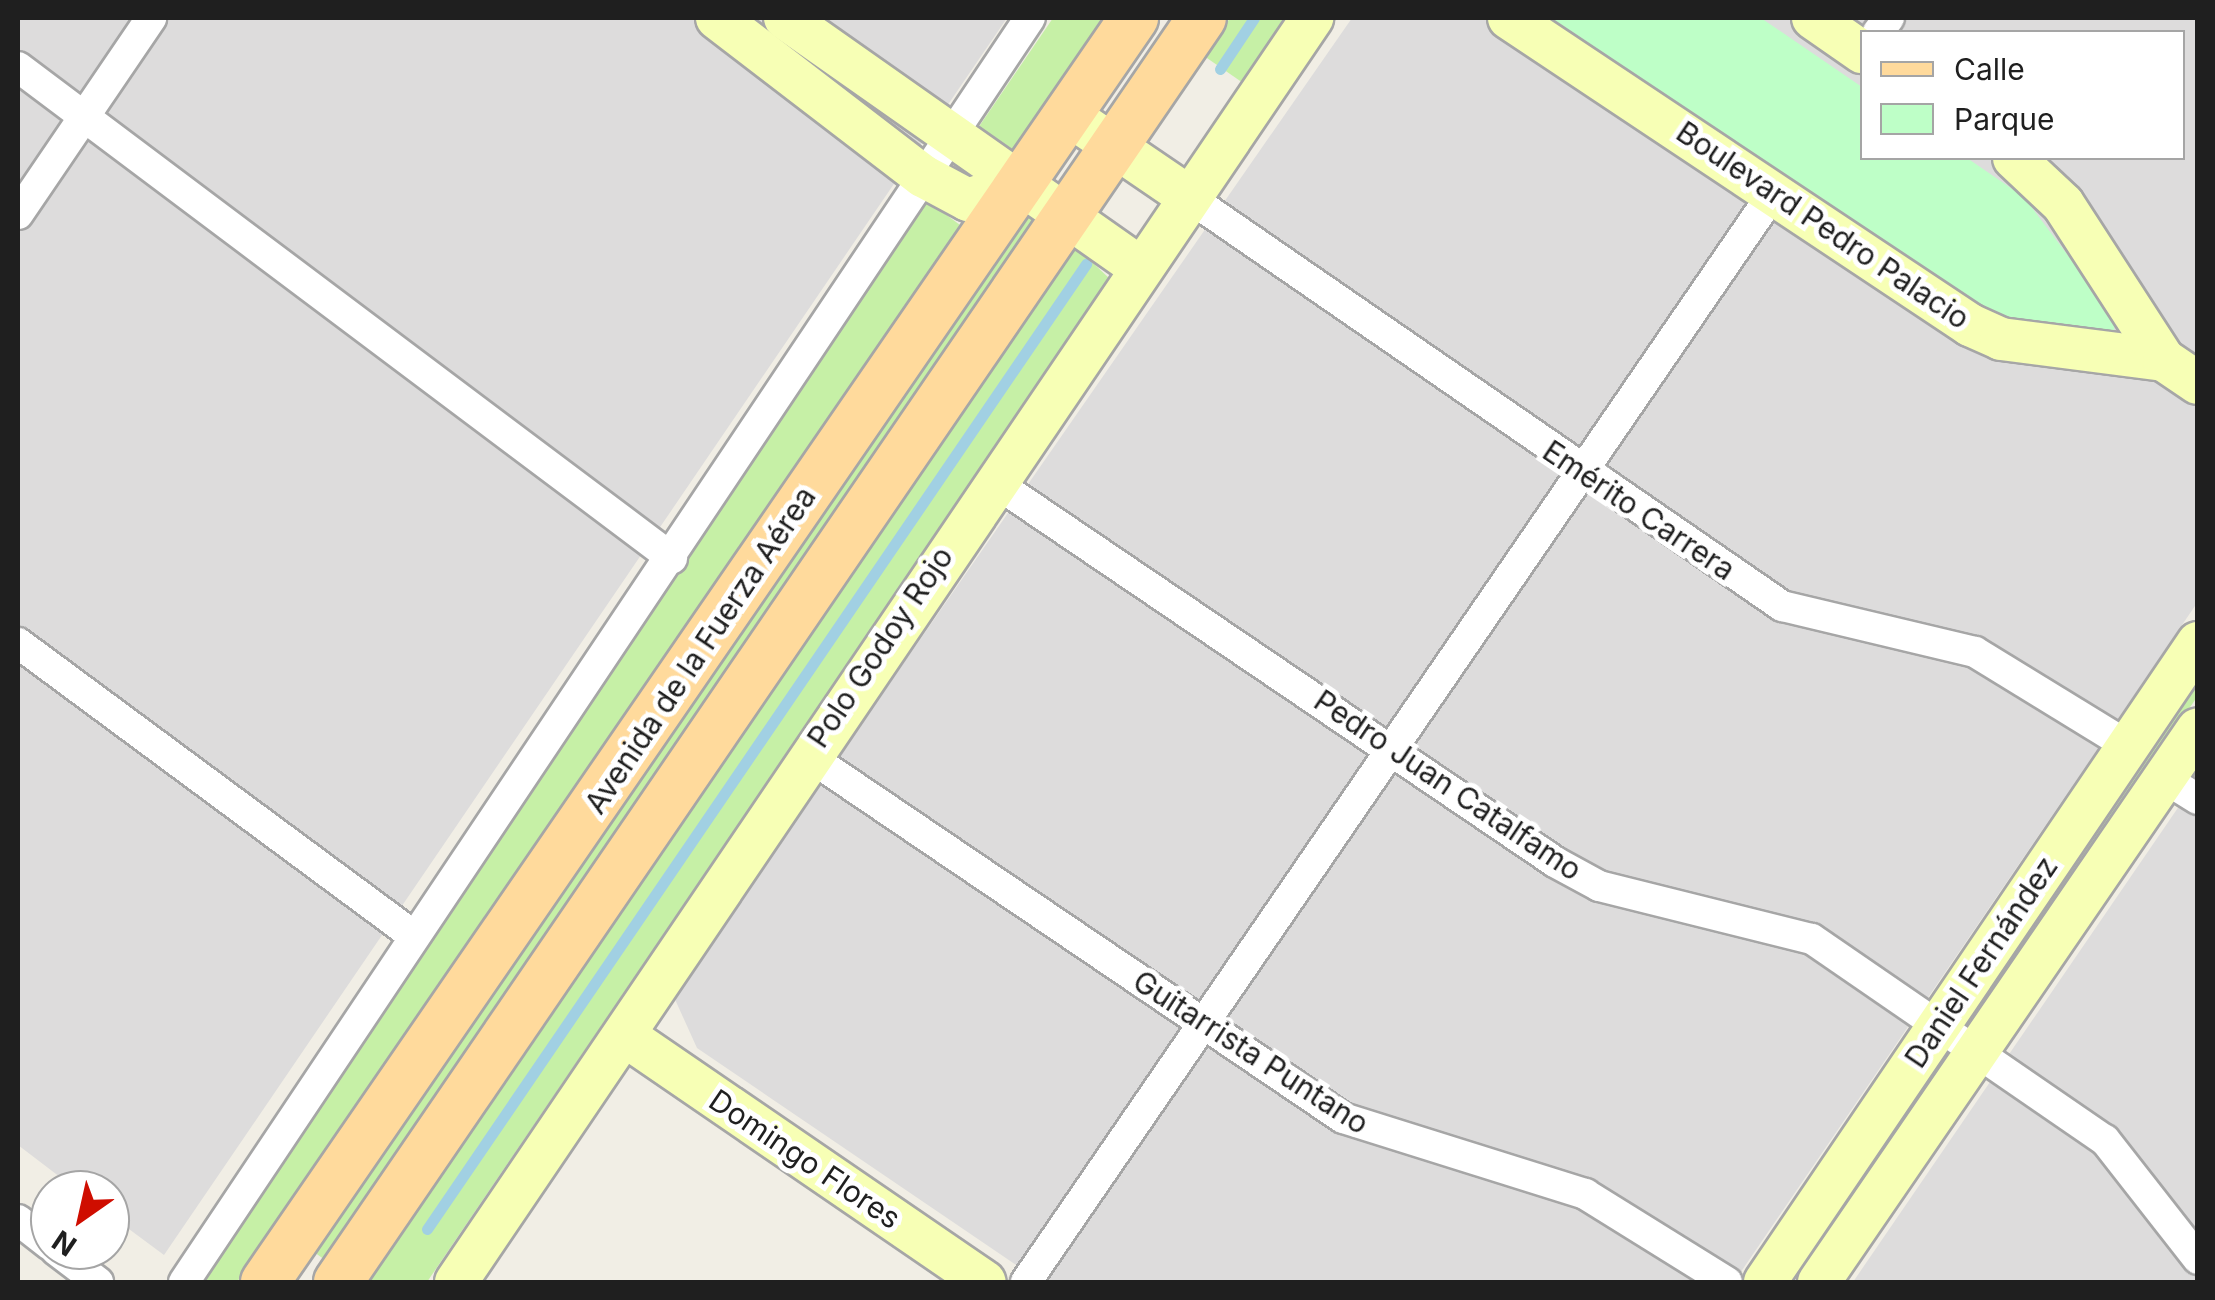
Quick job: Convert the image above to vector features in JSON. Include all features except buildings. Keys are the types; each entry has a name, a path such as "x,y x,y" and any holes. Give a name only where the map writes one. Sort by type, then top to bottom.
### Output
{"main road":[{"name":"Avenida de la Fuerza Aérea","path":"266,1282 1134,18"},
{"name":"Avenida de la Fuerza Aérea","path":"338,1282 1202,18"}],"street":[{"path":"18,214 151,18"},
{"path":"717,18 923,176 968,200 1021,182"},
{"path":"785,18 1138,266"},
{"path":"184,1282 412,935 672,558 948,134 1030,18"},
{"name":"Polo Godoy Rojo","path":"456,1282 993,480 1312,18"},
{"name":"Boulevard Pedro Palacio","path":"1509,18 1970,325 2002,338 2181,372"},
{"path":"1813,18 1860,51"},
{"path":"18,67 672,558"},
{"path":"1068,114 1187,196"},
{"name":"Boulevard Pedro Palacio","path":"2016,160 2064,204 2181,372"},
{"path":"1026,1282 1774,192"},
{"name":"Emérito Carrera","path":"1187,196 1582,472 1782,606 1976,652 2127,745"},
{"name":"Pedro Juan Catalfamo","path":"993,480 1599,886 1784,927 1938,1024 2105,1140 2198,1260"},
{"name":"Daniel Fernández","path":"1764,1282 2198,642"},
{"path":"18,643 412,935"},
{"name":"Daniel Fernández","path":"1819,1282 1977,1050 2181,789 2198,729"},
{"name":"Guitarrista Puntano","path":"807,756 1343,1118 1585,1194 1727,1282"},
{"name":"Domingo Flores","path":"624,1035 985,1282"}],"shaded area":[{"path":"18,18 1007,18 164,1255 130,1230 130,1170 51,1170 18,1145"},
{"path":"1352,18 2197,18 2197,603 1734,1282 1041,1282 697,1048 673,995"},
{"path":"2197,780 2197,1282 1853,1282"}],"green space":[{"path":"1053,18 1103,18 1012,152 978,128"},
{"path":"1230,18 1292,18 1246,85 1204,56"},
{"path":"1546,18 1761,18 1860,86 1860,160 1970,160 2024,197 2115,318 2114,331 2101,336 1969,309"},
{"path":"924,198 960,225 237,1282 196,1282"},
{"path":"1025,215 1037,222 325,1260 314,1252"},
{"path":"1074,245 1110,279 427,1282 366,1282"},
{"path":"2197,677 2197,697 1982,1013 1972,1007"}],"waterway":[{"path":"1220,69 1254,18"},
{"path":"427,1229 1086,264"}]}
